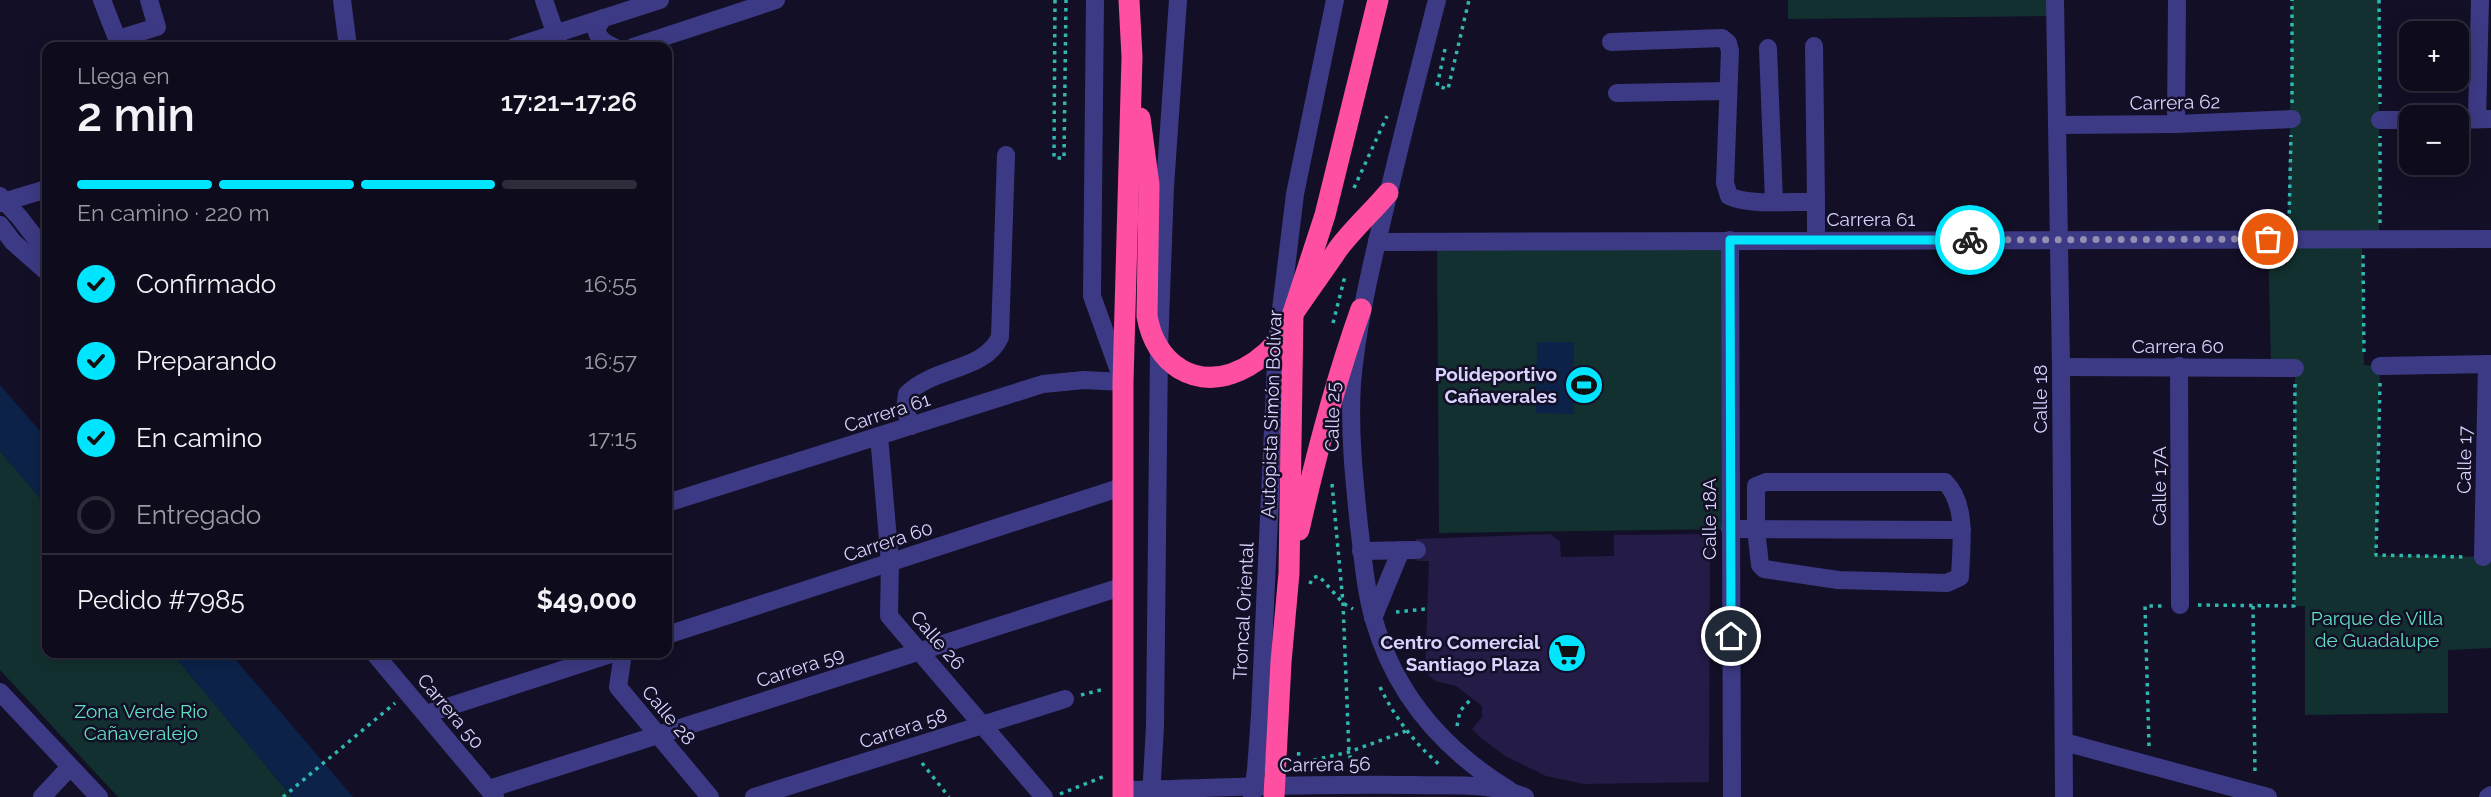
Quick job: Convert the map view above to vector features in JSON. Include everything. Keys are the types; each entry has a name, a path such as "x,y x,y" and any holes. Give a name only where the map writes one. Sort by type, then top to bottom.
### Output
{"highway":[{"path":"1129,0 1132,57 1149,185 1147,316 1149,330 1159,349 1174,364 1185,371 1213,378 1250,366 1277,342 1293,313 1341,246 1388,193"},
{"name":"Autopista Simón Bolívar","path":"1275,792 1281,662 1289,573 1293,313 1325,215 1378,0"},
{"path":"1124,794 1123,382 1132,57"},
{"path":"1289,573 1317,447 1337,377 1361,309"}],"street":[{"path":"102,0 116,36 121,38 157,26 149,0"},
{"path":"342,0 347,42"},
{"path":"544,0 558,41 603,18 660,0"},
{"path":"648,42 776,0"},
{"path":"1096,0 1092,296 1123,382"},
{"path":"1151,793 1159,349 1165,186 1178,0"},
{"name":"Troncal Oriental","path":"1252,792 1259,729 1277,342 1295,194 1335,0"},
{"name":"Calle 25","path":"1437,0 1361,309 1352,384 1352,461 1367,616 1395,674 1429,724 1465,760 1517,793"},
{"name":"Calle 18","path":"2055,0 2059,125 2064,797"},
{"path":"2176,124 2177,0"},
{"path":"2480,0 2484,119"},
{"path":"603,18 596,29 604,42"},
{"path":"1611,42 1722,38 1728,43 1730,51 1725,183 1730,196 1738,200 1816,201"},
{"path":"1814,46 1816,240"},
{"path":"1768,48 1774,201"},
{"path":"1618,93 1728,91"},
{"name":"Carrera 62","path":"2059,125 2292,119"},
{"path":"2380,120 2399,120"},
{"path":"911,426 905,409 907,394 928,378 984,358 995,348 1000,337 1006,155"},
{"path":"2,200 42,190"},
{"path":"2,200 41,232"},
{"path":"0,225 13,242 42,268"},
{"path":"13,242 41,232"},
{"name":"Carrera 61","path":"1377,242 2491,239"},
{"name":"Calle 18A","path":"1730,240 1732,797"},
{"path":"2381,366 2489,364"},
{"name":"Calle 17","path":"2483,557 2489,364"},
{"name":"Calle 17A","path":"2179,366 2180,606"},
{"name":"Carrera 60","path":"2061,368 2295,368"},
{"name":"Carrera 61","path":"672,501 1043,384 1084,380 1123,382"},
{"name":"Calle 26","path":"879,436 890,562 889,616 1044,797"},
{"path":"1766,482 1945,482 1954,492 1962,530 1960,577 1947,583 1839,580 1764,569 1760,565 1756,529 1756,486 1766,482"},
{"name":"Carrera 60","path":"672,633 1122,486"},
{"path":"1730,529 1962,530"},
{"path":"1361,551 1409,550 1367,616"},
{"name":"Carrera 59","path":"492,793 659,735 1124,586"},
{"name":"Carrera 50","path":"378,658 492,793"},
{"path":"426,714 599,658"},
{"name":"Calle 28","path":"622,658 618,687 710,797"},
{"path":"0,692 99,797"},
{"name":"Carrera 58","path":"754,797 1065,699"},
{"path":"2064,742 2262,795"},
{"path":"42,797 70,767"},
{"name":"Carrera 56","path":"1124,794 1275,792 1357,784 1471,786 1517,793"}],"path":[{"path":"1055,0 1054,158 1064,158 1066,0"},
{"path":"1448,37 1437,86 1448,89 1469,0"},
{"path":"1353,192 1387,116"},
{"path":"2362,239 2364,365 2381,366 2376,555 2483,557"},
{"path":"2149,765 2146,606 2294,606 2295,368"},
{"path":"1331,472 1343,603 1349,752 1357,784"},
{"path":"1309,594 1311,578 1319,576 1343,603 1367,616 1407,609 1426,609"},
{"path":"2253,606 2262,795"},
{"path":"1065,699 1124,684"},
{"path":"283,797 407,693"},
{"path":"1460,711 1472,698"},
{"path":"1349,752 1406,731"},
{"path":"1298,764 1299,738"},
{"path":"910,748 949,797"},
{"path":"1051,797 1106,775"}],"green space":[{"path":"1788,0 2055,0 2055,16 1788,19"},
{"name":"Parque de Villa de Guadalupe","path":"2292,0 2379,0 2379,239 2362,240 2364,365 2380,366 2376,555 2491,557 2491,648 2448,650 2448,713 2305,715 2305,606 2294,606 2295,369 2271,368 2268,239 2288,239"},
{"name":"Polideportivo Cañaverales","path":"1730,240 1730,529 1439,533 1437,241"},
{"name":"Zona Verde Rio Cañaveralejo","path":"0,451 42,500 42,658 176,658 292,797 118,797 0,670"}],"water":[{"path":"1537,342 1574,342 1574,414 1536,413"},
{"path":"0,385 42,433 42,500 0,451"},
{"path":"176,658 234,658 353,797 292,797"}],"building":[{"name":"Centro Comercial Santiago Plaza","path":"1550,534 1560,541 1561,557 1614,556 1614,535 1710,534 1709,782 1584,784 1546,776 1505,756 1481,738 1472,729 1482,717 1482,706 1456,686 1435,681 1425,672 1429,561 1417,561 1416,539"}],"way so far":[{"path":"1970,240 2268,239"}],"place":[{"name":"Polideportivo Cañaverales","path":"1584,385"},
{"name":"Centro Comercial Santiago Plaza","path":"1567,653"}],"route":[{"path":"1731,636 1730,240 1970,240"}]}
